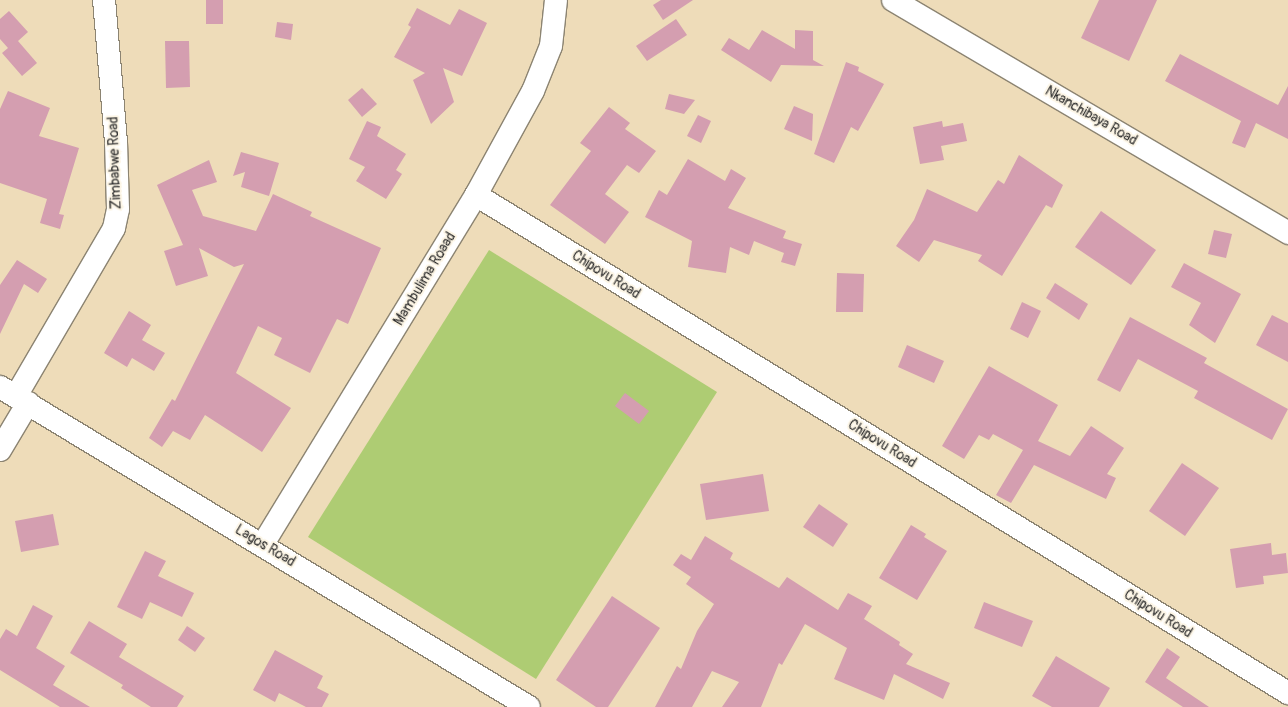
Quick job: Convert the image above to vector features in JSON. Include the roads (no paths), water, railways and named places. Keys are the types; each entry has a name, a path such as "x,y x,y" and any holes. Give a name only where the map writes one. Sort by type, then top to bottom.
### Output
{"street":[{"name":"Zimbabwe Road","path":"0,450 14,395 114,228 118,209 116,142 104,0"},
{"name":"Mambulima Roaad","path":"263,544 476,195 545,66 551,46 556,0"},
{"name":"Nkanchibaya Road","path":"893,0 1288,232"},
{"name":"Chipovu Road","path":"476,195 1288,693"},
{"name":"Lagos Road","path":"14,395 263,544 529,707"}]}
